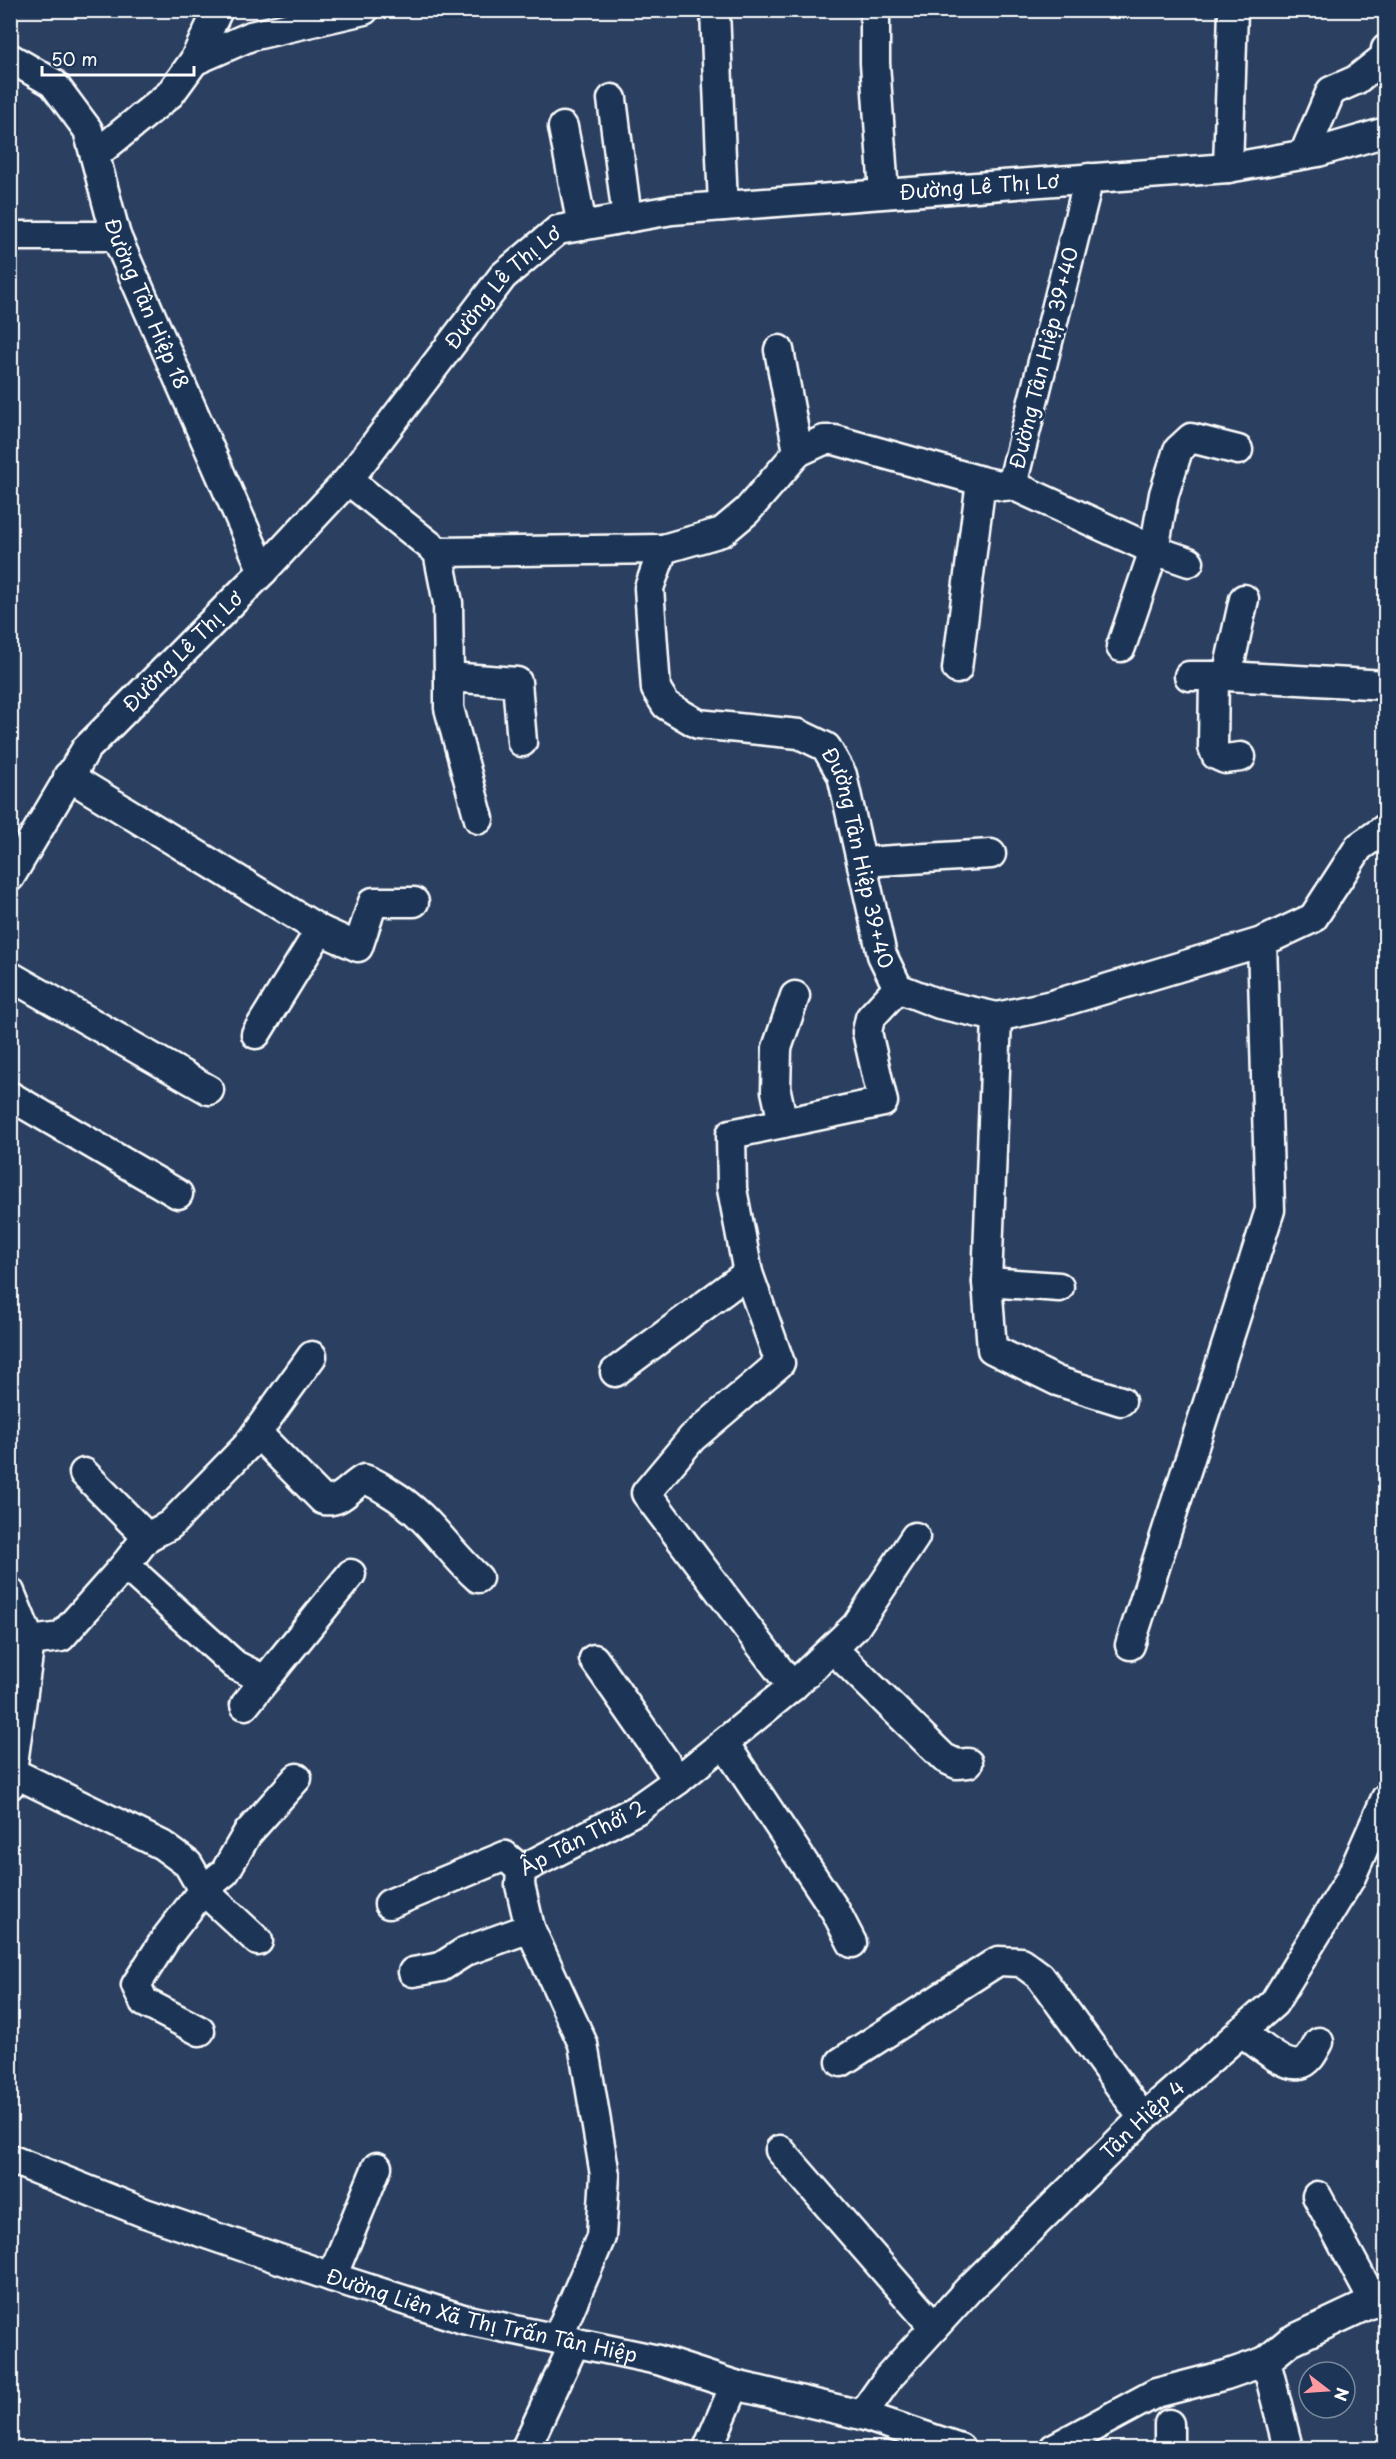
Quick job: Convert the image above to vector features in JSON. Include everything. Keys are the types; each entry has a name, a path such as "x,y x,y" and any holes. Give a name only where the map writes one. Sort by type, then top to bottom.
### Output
{"street":[{"path":"95,155 170,94 194,61 218,10"},
{"path":"715,10 723,206"},
{"path":"875,10 875,63 884,194"},
{"path":"1228,168 1233,10"},
{"path":"194,61 251,36 359,11"},
{"path":"1304,154 1331,91 1356,80 1385,57 1386,49"},
{"name":"Đường Tân Hiệp 18","path":"10,58 53,83 88,130 116,237 263,571"},
{"path":"612,99 627,218"},
{"path":"563,127 582,226"},
{"name":"Đường Lê Thị Lơ","path":"10,877 86,749 263,571 348,480 503,276 558,230 672,210 1228,168 1304,154 1386,132"},
{"name":"Đường Tân Hiệp 39+40","path":"1089,178 1012,485 1004,486 981,481 835,440 824,441 798,452 747,511 722,532 663,549 649,588 656,689 666,705 698,724 800,734 826,747 842,775 882,955 898,988 939,1004 997,1017 1052,1005 1262,942 1313,918 1359,847 1386,828"},
{"path":"10,236 116,237"},
{"path":"779,350 798,452"},
{"path":"1121,647 1154,550 1164,494 1178,450 1191,438 1238,450"},
{"path":"348,480 438,552 663,549"},
{"path":"957,669 981,481"},
{"path":"1012,485 1154,550 1189,562"},
{"path":"438,552 448,603 450,708 479,819"},
{"path":"1241,757 1225,759 1216,755 1213,747 1210,676 1244,598"},
{"path":"449,676 518,682 522,742"},
{"path":"1210,676 1386,685"},
{"path":"68,776 320,930 358,947 373,902 414,902"},
{"path":"861,862 991,854"},
{"path":"256,1034 320,930"},
{"path":"1130,1645 1270,1210 1262,942"},
{"path":"10,976 209,1090"},
{"path":"792,1687 646,1493 693,1438 780,1363 748,1273 732,1189 730,1134 883,1102 867,1032 870,1018 898,988"},
{"path":"783,1123 776,1091 777,1048 795,996"},
{"path":"997,1017 987,1282 992,1350 1057,1381 1121,1401"},
{"path":"10,1096 178,1194"},
{"path":"615,1372 748,1273"},
{"path":"987,1282 1059,1287"},
{"path":"30,1641 61,1637 147,1537 170,1525 247,1446 312,1356"},
{"path":"257,1433 322,1500 340,1499 364,1479 403,1500 425,1519 455,1556 478,1578"},
{"path":"84,1473 147,1537"},
{"name":"Ấp Tân Thới 2","path":"525,2448 566,2340 601,2237 605,2175 583,2044 530,1928 520,1885 520,1870 636,1810 678,1780 792,1687 856,1626 915,1538"},
{"path":"125,1565 235,1665 265,1680"},
{"path":"245,1705 351,1574"},
{"path":"10,1592 30,1641 12,1779 162,1845 188,1864 203,1890 258,1941"},
{"path":"833,1649 944,1758 957,1764 968,1763"},
{"path":"594,1659 678,1780"},
{"path":"723,1743 835,1910 852,1943"},
{"path":"200,2031 144,2002 136,1985 166,1938 203,1890 225,1872 247,1834 297,1779"},
{"name":"Tân Hiệp 4","path":"862,2415 888,2378 968,2290 1143,2118 1274,2003 1350,1879 1386,1798"},
{"path":"389,1904 506,1856 520,1870"},
{"path":"413,1972 441,1967 466,1951 530,1928"},
{"path":"841,2062 998,1961 1021,1962 1040,1976 1143,2118"},
{"path":"1241,2031 1274,2056 1292,2064 1301,2064 1308,2060 1319,2042"},
{"path":"780,2150 934,2327"},
{"name":"Đường Liên Xã Thị Trấn Tân Hiệp","path":"10,2159 145,2212 332,2277 463,2319 658,2360 735,2385 862,2415 960,2448"},
{"path":"332,2277 377,2167"},
{"path":"1054,2448 1156,2393 1226,2375 1266,2361 1290,2342 1380,2299 1317,2196"},
{"path":"1266,2361 1288,2448"},
{"path":"708,2448 735,2385"}]}
